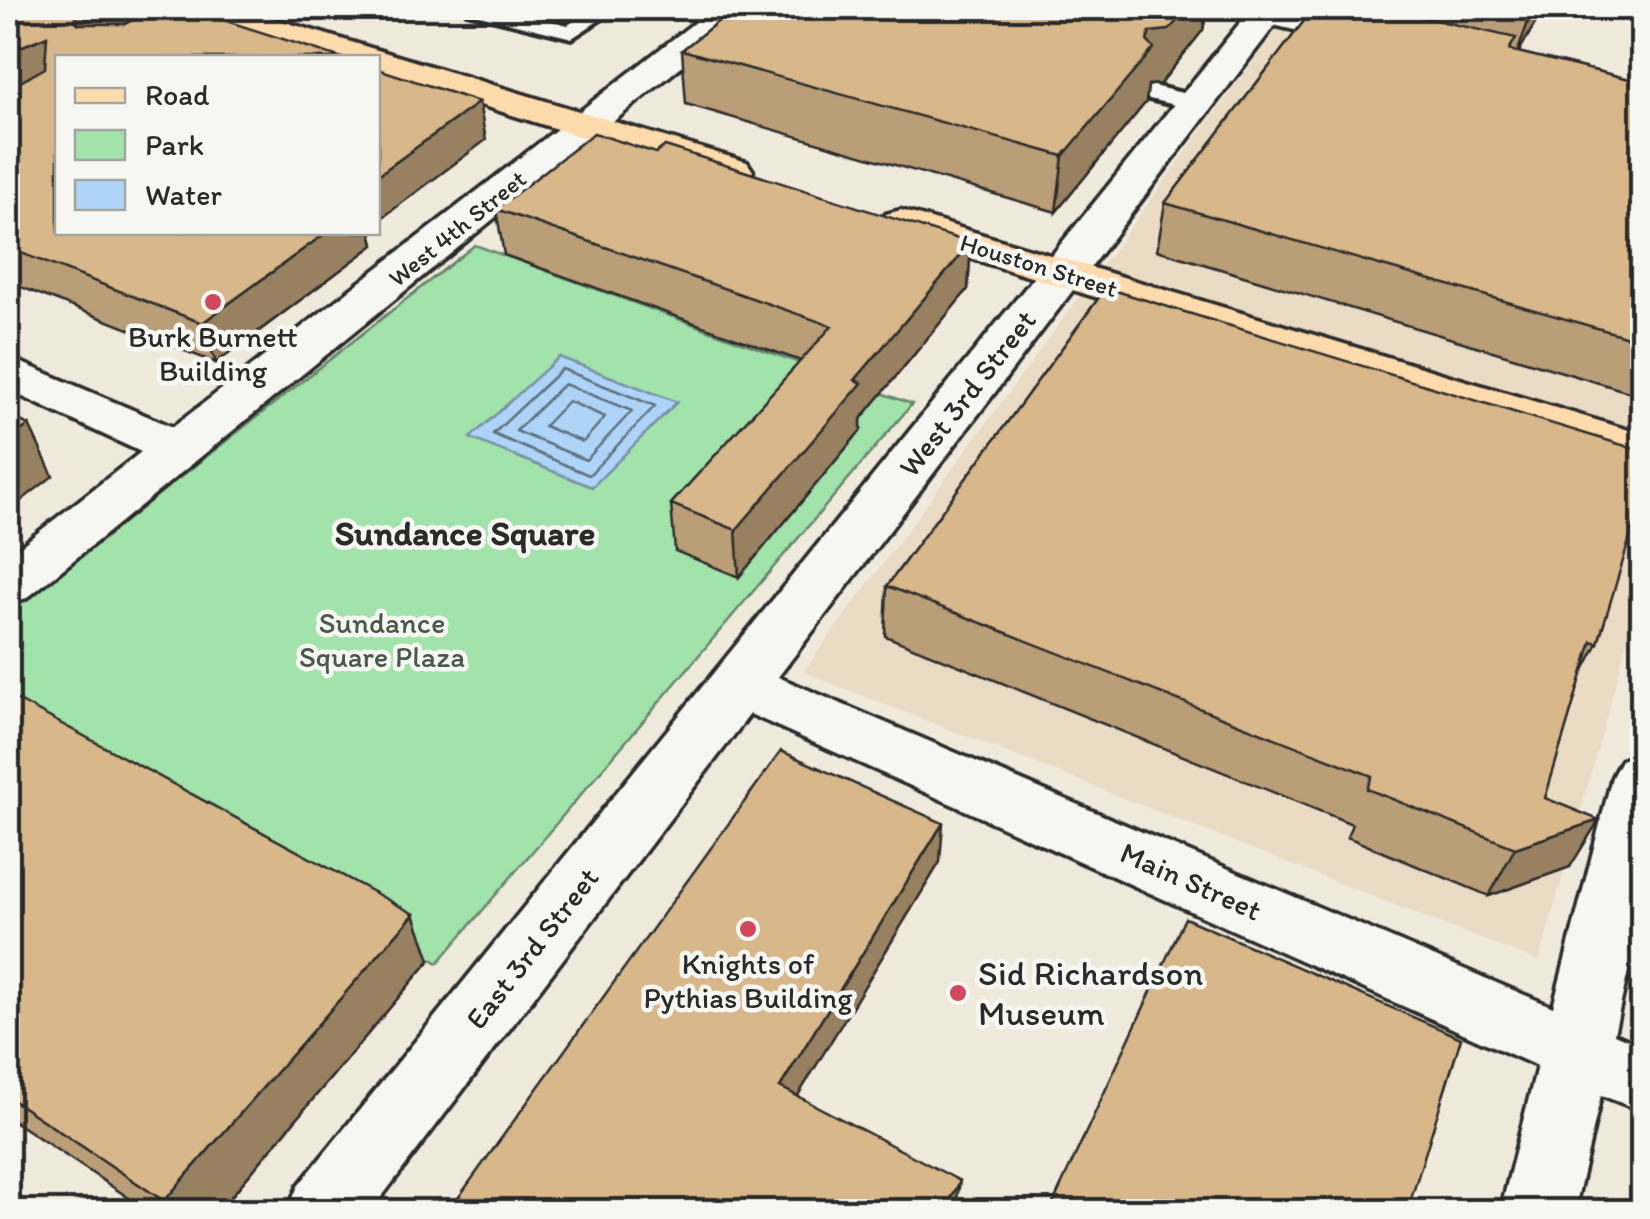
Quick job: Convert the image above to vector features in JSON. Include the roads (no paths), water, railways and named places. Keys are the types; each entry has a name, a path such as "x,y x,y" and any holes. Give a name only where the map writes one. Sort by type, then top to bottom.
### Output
{"main road":[{"path":"191,12 355,55"},
{"path":"380,62 765,181"},
{"name":"Houston Street","path":"859,210 1642,451"}],"street":[{"name":"West 4th Street","path":"8,584 735,8"},
{"path":"1261,9 1402,44"},
{"name":"West 3rd Street","path":"738,684 1195,103 1261,9"},
{"path":"8,372 180,450"},
{"name":"Main Street","path":"738,684 1642,1079"},
{"name":"East 3rd Street","path":"324,1212 738,684"},
{"path":"1537,1212 1642,776"}],"lane":[{"path":"474,8 572,32 607,8"},
{"path":"1153,92 1195,103"}],"water":[{"path":"559,357 677,402 592,487 470,438"}],"place":[{"name":"Burk Burnett Building","path":"213,302"},
{"name":"Knights of Pythias Building","path":"748,929"},
{"name":"Sid Richardson Museum","path":"958,993"}],"district":[{"name":"Sundance Square","path":"465,533"}],"park label":[{"name":"Sundance Square Plaza","path":"382,639"}]}
